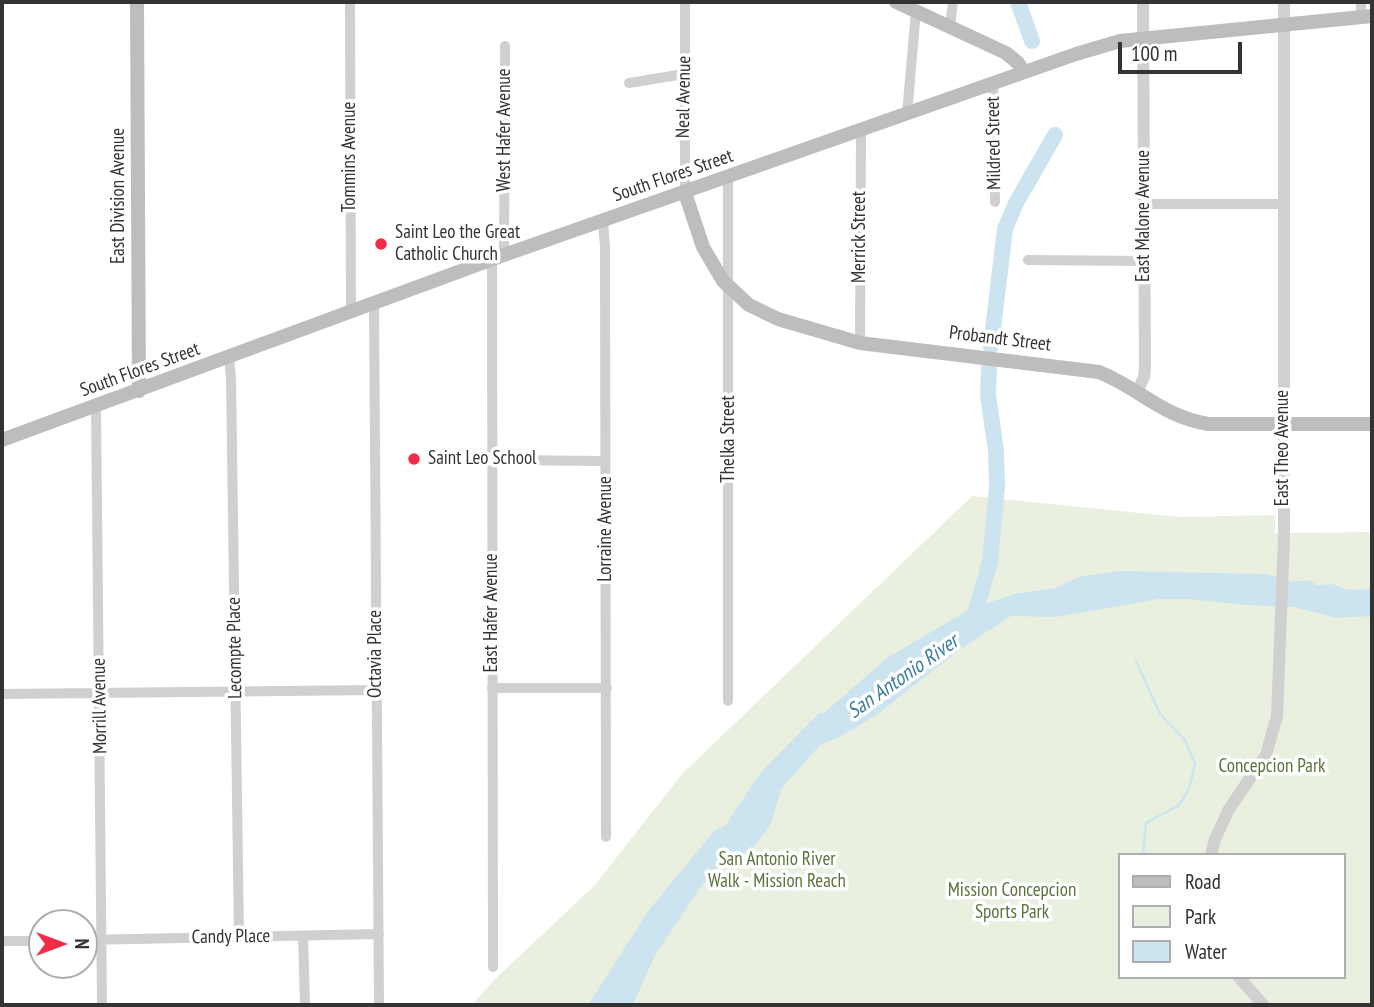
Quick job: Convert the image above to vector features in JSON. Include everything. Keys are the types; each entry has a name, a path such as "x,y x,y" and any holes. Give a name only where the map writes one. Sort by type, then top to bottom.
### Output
{"main road":[{"name":"East Division Avenue","path":"137,2 139,391"},
{"path":"895,2 1006,53 1024,72"},
{"name":"South Flores Street","path":"2,440 498,258 1089,50 1143,38 1367,17"},
{"name":"Probandt Street","path":"685,193 703,247 714,268 729,288 749,305 778,319 860,343 1082,368 1111,377 1166,411 1190,421 1208,424 1372,424"}],"street":[{"name":"Tommins Avenue","path":"350,2 351,312"},
{"name":"Neal Avenue","path":"685,2 685,193"},
{"path":"950,27 953,2"},
{"name":"East Malone Avenue","path":"1137,392 1145,368 1143,2"},
{"name":"East Theo Avenue","path":"1212,853 1229,809 1259,767 1271,743 1277,716 1284,538 1284,2"},
{"path":"1361,2 1367,17"},
{"path":"907,114 915,11"},
{"name":"West Hafer Avenue","path":"498,258 505,46"},
{"path":"629,83 684,74"},
{"name":"Mildred Street","path":"993,83 995,202"},
{"name":"Merrick Street","path":"860,130 860,343"},
{"name":"Thelka Street","path":"729,177 729,701"},
{"path":"1144,204 1283,204"},
{"name":"Lorraine Avenue","path":"603,221 606,837"},
{"name":"East Hafer Avenue","path":"493,967 492,460 498,258"},
{"path":"1028,260 1144,261"},
{"name":"Octavia Place","path":"374,304 379,1005"},
{"name":"Lecompte Place","path":"229,358 232,378 239,937"},
{"name":"Morrill Avenue","path":"96,406 103,1005"},
{"path":"492,460 605,461"},
{"path":"492,688 607,688"},
{"path":"2,694 377,690"},
{"name":"Candy Place","path":"98,940 379,934"},
{"path":"303,936 305,1005"},
{"path":"2,941 28,941"},
{"path":"1241,979 1262,1005"}],"green space":[{"name":"San Antonio River Walk - Mission Reach","path":"972,496 1179,517 1275,515 1275,533 1372,532 1372,1005 472,1005 495,979 594,886 682,774"}],"water":[{"name":"San Antonio River","path":"1118,571 1267,574 1293,582 1309,580 1317,585 1333,584 1344,589 1372,588 1372,616 1336,618 1294,607 1159,599 1056,617 1011,616 959,650 878,714 820,745 781,789 771,824 752,849 738,857 730,858 717,868 700,888 654,957 633,1005 588,1005 649,910 715,830 725,826 761,772 819,713 824,713 887,658 970,609 1014,594 1056,588 1078,577"}],"waterway":[{"path":"1018,2 1032,41"},
{"path":"991,346 1005,229 1016,203 1055,135"},
{"path":"971,627 990,562 997,487 996,451 988,395 989,367"},
{"path":"1136,661 1160,714 1185,740 1195,764 1189,789 1179,805 1146,823 1143,853"}],"place":[{"name":"Saint Leo the Great Catholic Church","path":"381,244"},
{"name":"Saint Leo School","path":"414,459"}],"park label":[{"name":"Concepcion Park","path":"1272,767"},
{"name":"Mission Concepcion Sports Park","path":"1012,902"}]}
